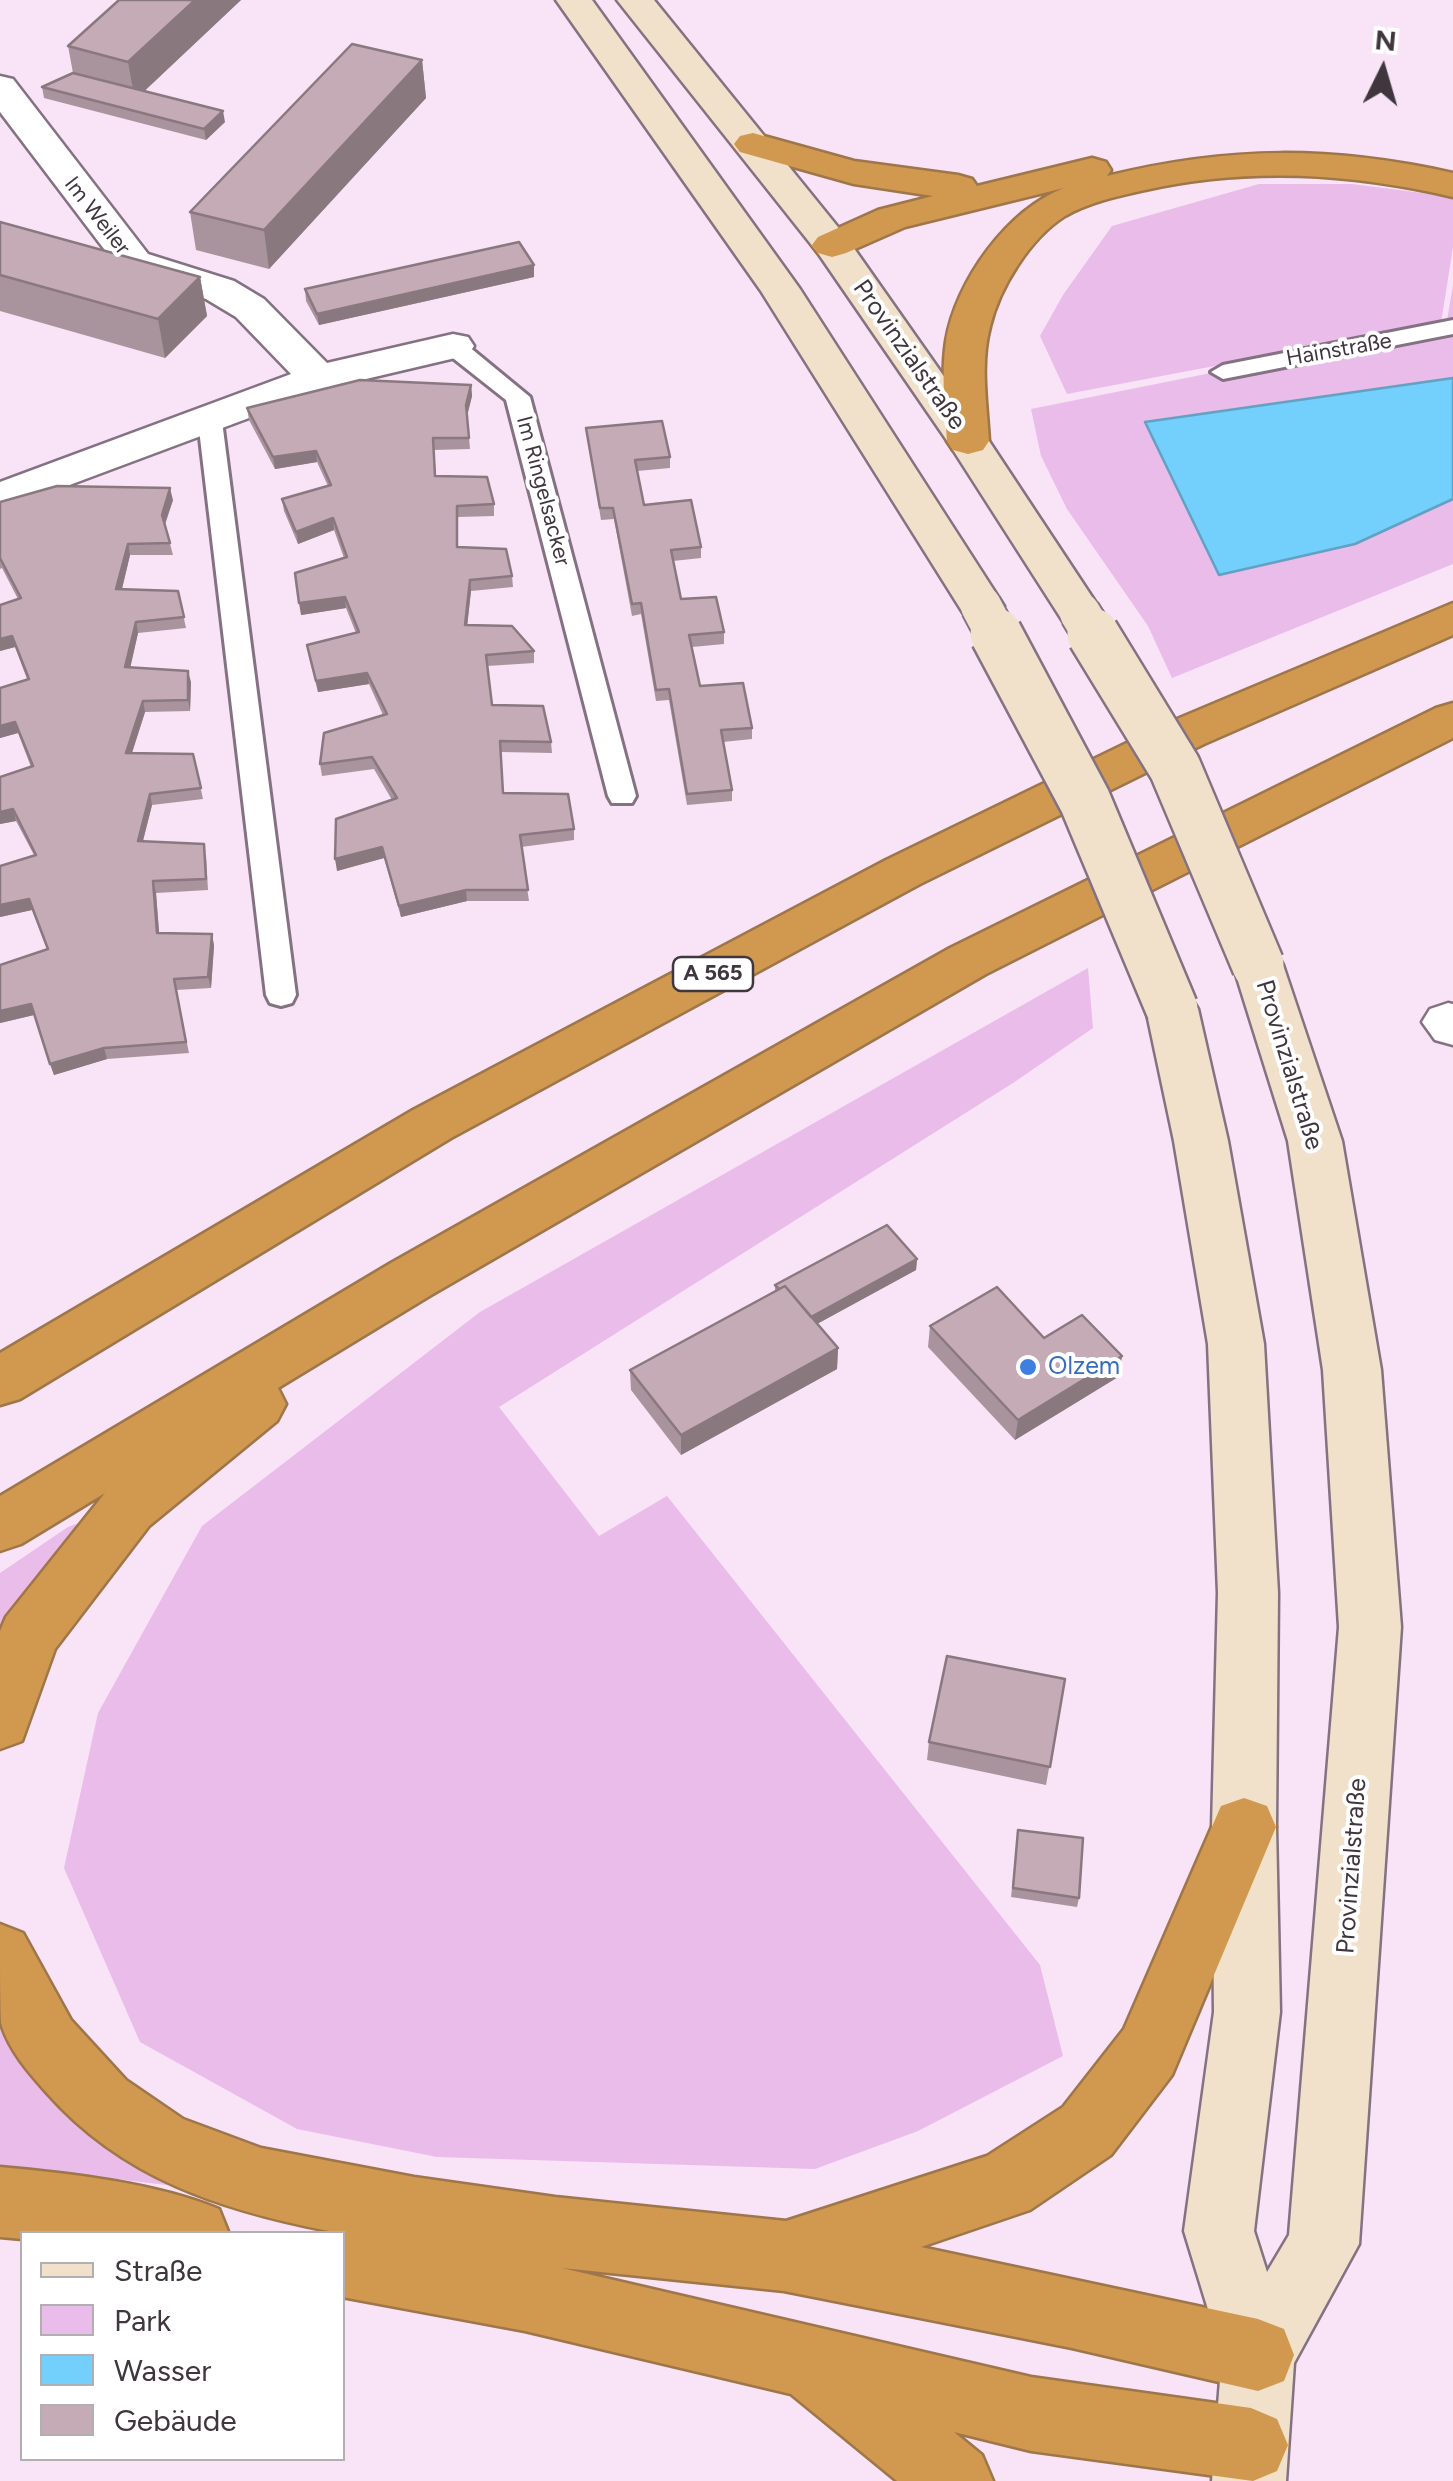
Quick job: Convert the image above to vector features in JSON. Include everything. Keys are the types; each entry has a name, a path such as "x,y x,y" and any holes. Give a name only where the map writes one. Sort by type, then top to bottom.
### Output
{"highway":[{"path":"753,144 821,167 905,184 996,190"},
{"path":"832,245 892,218 996,190 1177,153 1306,144 1405,164 1453,185"},
{"path":"832,245 894,245 963,236 1112,186 1193,166 1314,160 1453,168"},
{"path":"968,441 963,362 973,315 997,266 1048,210"},
{"name":"A 565","path":"0,1382 432,1124 903,872 1187,733 1453,618"},
{"path":"0,1526 410,1279 968,961 1453,719"},
{"path":"0,1720 28,1636 128,1508 410,1279"},
{"path":"784,2256 1005,2185 1087,2131 1148,2052 1244,1827"},
{"path":"0,1955 46,2043 102,2104 161,2145 261,2183 414,2212 554,2232 784,2256 1072,2312 1258,2355"},
{"path":"0,2202 176,2231"},
{"path":"345,2262 525,2294 1250,2463"},
{"path":"806,2362 956,2481"}],"main road":[{"name":"Provinzialstraße","path":"574,0 780,289 980,606 1085,801 1172,1010 1202,1140 1236,1344 1248,1594 1244,1827 1247,2012 1218,2231 1258,2355 1250,2463"},
{"name":"Provinzialstraße","path":"635,0 832,245 968,441 1175,768 1258,964 1315,1141 1352,1370 1370,1627 1324,2244 1258,2355"},
{"path":"729,218 777,239 832,245"},
{"path":"780,289 802,264 832,245"}],"street":[{"name":"Im Weiler","path":"0,87 134,262 220,290 250,308 318,378"},
{"name":"Im Ringelsacker","path":"0,497 318,378 453,346"}],"lane":[{"name":"Hainstraße","path":"1223,372 1453,326"},
{"name":"Im Ringelsacker","path":"453,346 518,397 622,796"},
{"path":"210,421 282,995"}],"green space":[{"path":"1259,184 1352,184 1453,197 1453,247 1441,323 1067,394 1040,336 1063,295 1112,226"},
{"path":"1453,285 1453,378 1146,422 1355,544 1453,499 1453,564 1172,678 1148,626 1067,509 1041,456 1031,409 1446,326"},
{"path":"1088,968 1093,1028 1013,1083 499,1407 599,1536 667,1496 1040,1965 1063,2056 918,2131 815,2169 437,2157 297,2129 140,2042 64,1868 98,1713 202,1526 480,1312"},
{"path":"93,1518 0,1649 0,1573 68,1527"},
{"path":"0,2014 23,2052 183,2187 0,2165"}],"water":[{"path":"1453,378 1453,499 1355,544 1219,575 1145,422"}],"building":[{"path":"119,0 195,0 128,62 68,46"},
{"path":"352,44 422,60 264,230 190,212"},
{"path":"73,73 223,111 204,129 42,87"},
{"path":"0,222 200,277 158,319 0,275"},
{"path":"519,242 534,265 317,314 305,289"},
{"path":"360,380 471,385 466,405 469,438 433,438 435,476 487,477 494,504 457,506 457,547 506,549 512,576 470,580 465,625 512,626 534,651 486,655 492,705 543,706 551,742 500,741 503,793 568,794 574,829 520,835 528,890 466,890 399,906 382,847 335,859 336,819 397,798 372,757 320,764 324,733 387,714 367,673 316,681 307,645 359,632 345,597 299,603 295,573 347,557 333,518 296,532 282,499 331,485 316,451 273,457 247,408"},
{"path":"662,421 670,457 635,460 644,505 691,500 701,547 671,550 681,599 716,597 724,632 689,635 700,686 743,683 752,728 721,730 732,790 687,794 669,689 656,690 641,603 632,604 613,508 600,508 586,428"},
{"path":"57,486 170,488 162,515 170,543 128,544 116,589 178,591 184,617 136,622 125,667 188,671 188,700 143,701 126,753 193,754 201,788 150,794 138,841 204,844 206,879 153,881 157,933 212,934 208,977 174,979 186,1042 104,1048 50,1064 31,1004 0,1011 0,965 48,949 29,899 0,905 0,866 36,855 13,809 0,812 0,777 33,766 15,722 0,726 0,688 29,679 12,636 0,639 0,605 21,598 0,558 0,502"},
{"path":"887,1225 917,1259 811,1317 785,1286 779,1289 775,1285"},
{"path":"785,1286 838,1348 681,1435 630,1370"},
{"name":"Olzem","path":"997,1287 1044,1338 1082,1315 1122,1356 1018,1420 930,1326"},
{"path":"947,1656 1065,1679 1050,1767 929,1742"},
{"path":"1018,1830 1083,1838 1079,1898 1013,1888"}],"place":[{"name":"Olzem","path":"1028,1367"}]}
